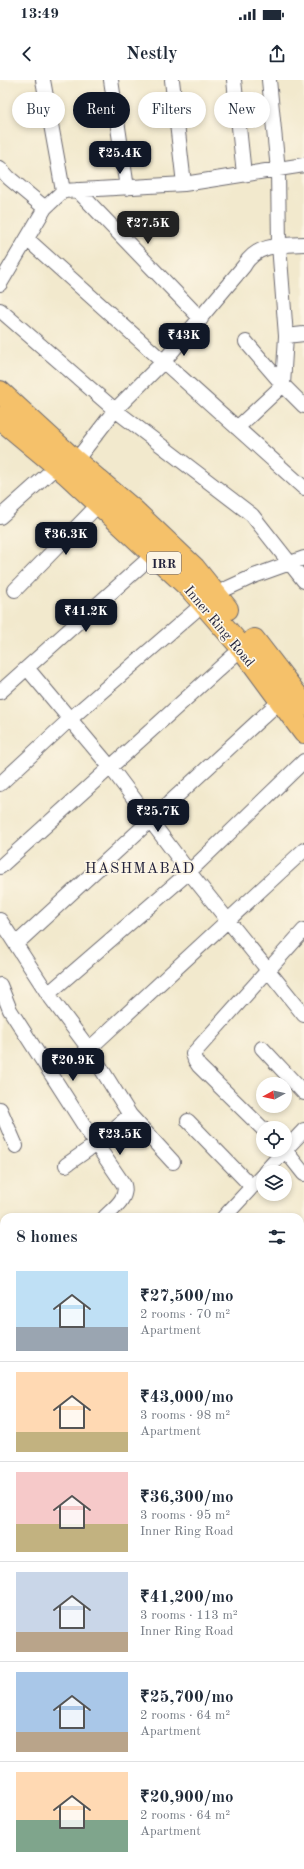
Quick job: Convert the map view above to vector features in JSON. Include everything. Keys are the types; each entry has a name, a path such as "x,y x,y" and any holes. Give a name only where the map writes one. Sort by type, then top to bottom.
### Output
{"highway":[{"name":"Inner Ring Road","path":"0,392 100,504 154,554 209,599 253,639 304,706"},
{"name":"Inner Ring Road","path":"0,418 66,467 133,510 194,568 209,599 242,648 304,732"}],"street":[{"path":"43,80 70,191 201,319"},
{"path":"111,80 127,188"},
{"path":"172,80 184,184"},
{"path":"234,80 244,174"},
{"path":"237,428 283,385 286,336 279,245 278,170 269,80"},
{"path":"0,284 45,208 70,191 184,184 304,165"},
{"path":"0,168 9,178 45,208"},
{"path":"27,239 304,488"},
{"path":"0,517 66,467 115,410 164,361 201,319 244,266 249,256 259,251 279,245 304,244"},
{"path":"0,310 115,410 252,515 304,581"},
{"path":"286,336 304,334"},
{"path":"246,342 283,385 304,406"},
{"path":"15,590 100,504"},
{"path":"0,692 154,554"},
{"path":"0,784 69,720 209,599 290,562 304,558"},
{"path":"0,867 242,648"},
{"path":"27,668 69,720 111,768 150,822 189,872 268,968 304,1015"},
{"path":"16,944 280,701"},
{"path":"48,994 189,872 304,761"},
{"path":"89,1049 304,850"},
{"path":"0,920 48,994 89,1049 130,1115 173,1162"},
{"path":"256,1122 199,1066 193,1054 268,968 304,930"},
{"path":"0,985 10,1010 24,1034 52,1074 124,1185 126,1190 124,1197 109,1213"},
{"path":"262,1048 304,1093"},
{"path":"0,1109 16,1146"},
{"path":"66,1165 96,1144 130,1115"},
{"path":"188,1121 252,1186"},
{"path":"292,1143 304,1130"},
{"path":"271,1165 279,1157"},
{"path":"291,1157 304,1174"},
{"path":"228,1213 256,1182"}],"district":[{"name":"HASHMABAD","path":"140,868"}]}
